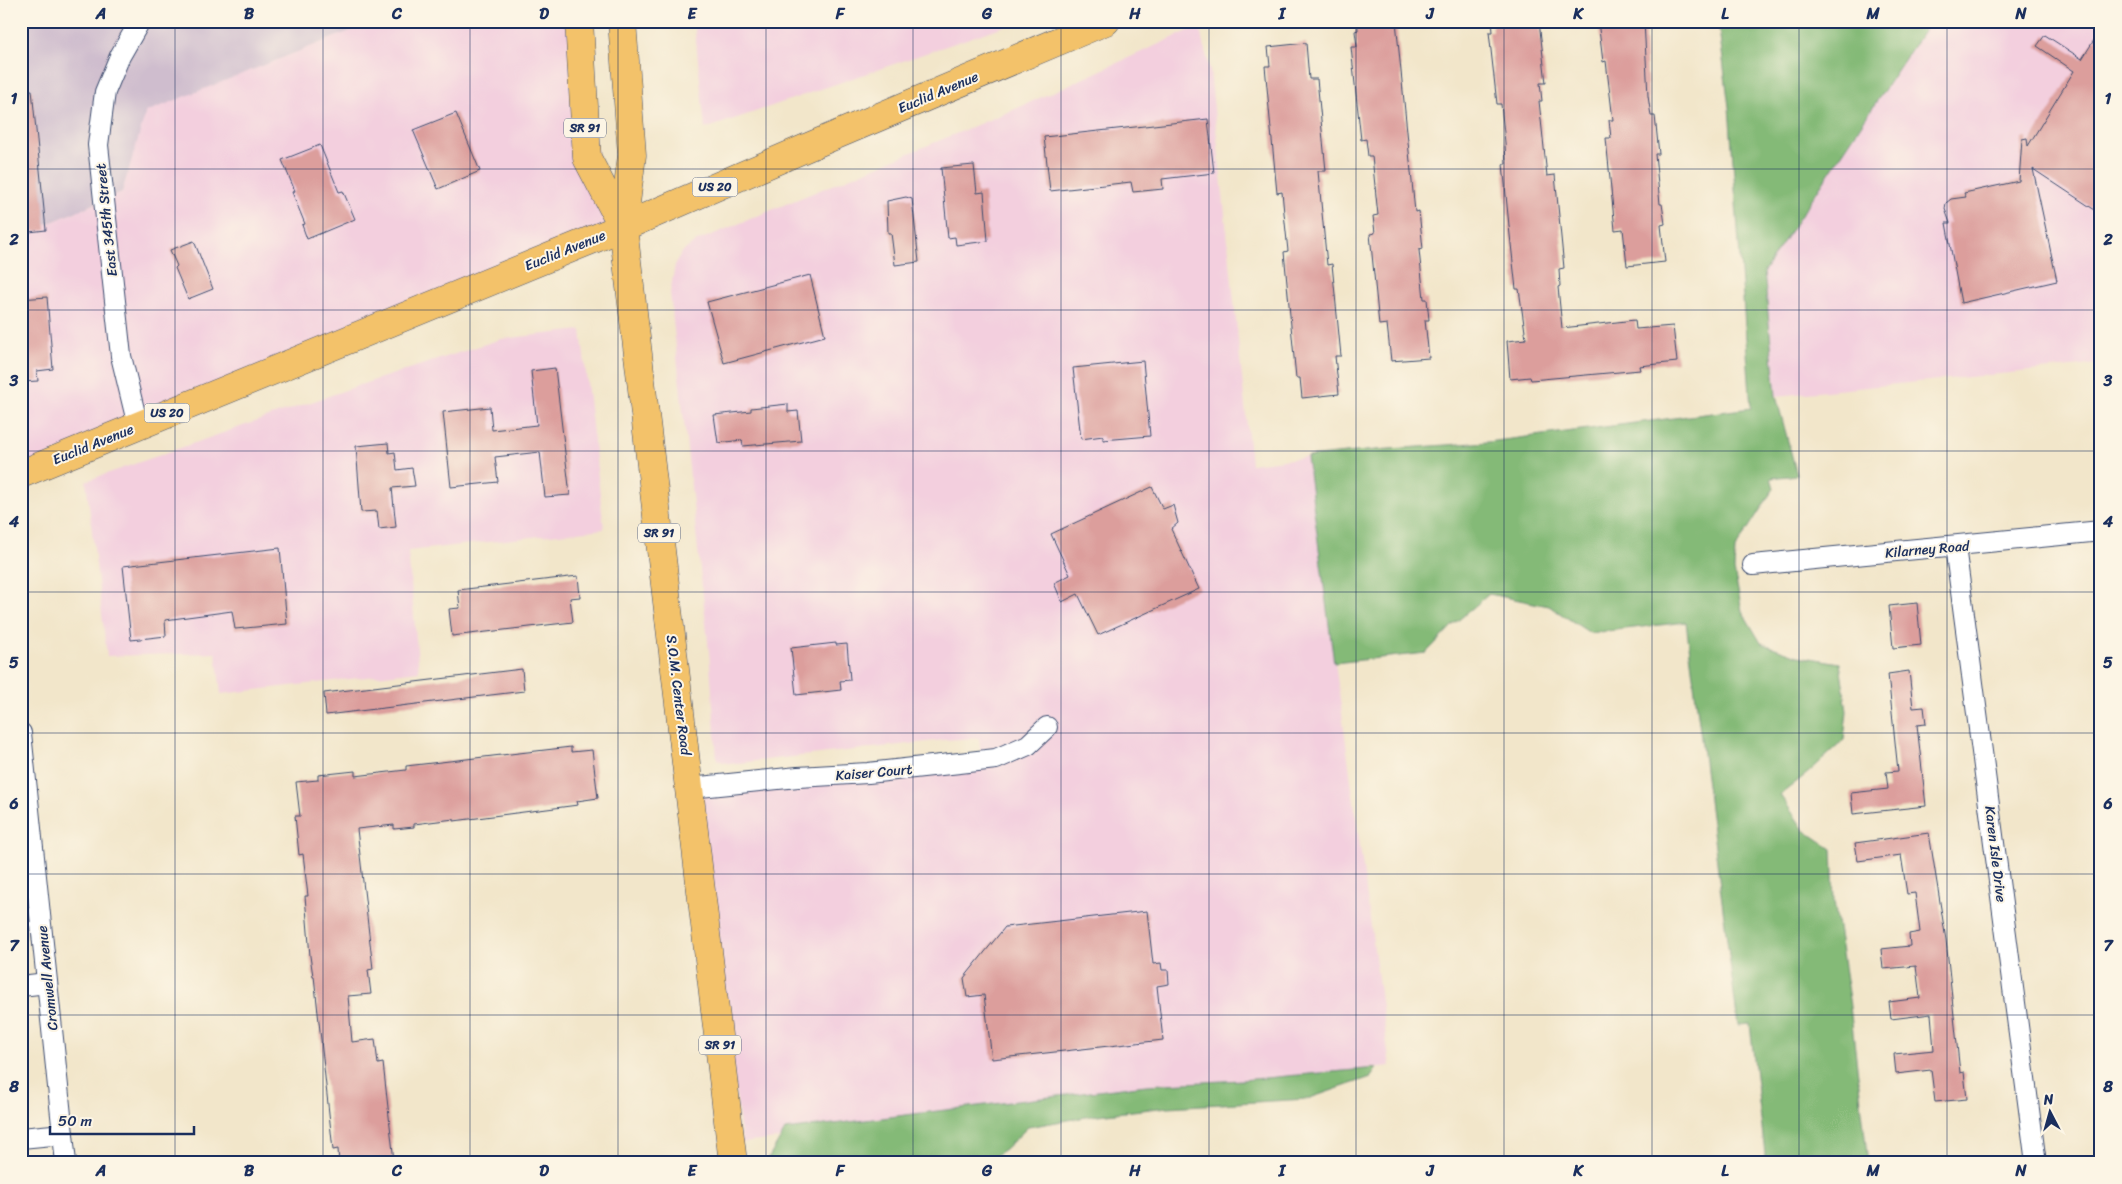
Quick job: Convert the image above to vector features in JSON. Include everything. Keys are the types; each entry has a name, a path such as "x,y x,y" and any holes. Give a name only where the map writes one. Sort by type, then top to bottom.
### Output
{"main road":[{"name":"S.O.M. Center Road","path":"579,21 587,158 623,227"},
{"name":"S.O.M. Center Road","path":"622,21 632,155 623,227 734,1163"},
{"name":"Euclid Avenue","path":"21,474 623,227 808,146 1106,21"}],"street":[{"name":"East 345th Street","path":"138,426 121,356 98,145 105,92 120,56 140,21"},
{"name":"Kilarney Road","path":"1752,565 2101,531"},
{"name":"Karen Isle Drive","path":"1956,546 2036,1163"},
{"name":"Kaiser Court","path":"690,788 798,777 868,773 996,759 1028,745 1047,727"},
{"name":"Cromwell Avenue","path":"21,733 26,817 47,983 66,1163"},
{"path":"21,986 47,983"},
{"path":"21,1138 63,1134"}],"shaded area":[{"path":"21,21 375,21 146,112 122,192 21,235"},
{"path":"375,21 570,21 612,225 21,466 21,235 122,192 145,112"},
{"path":"694,21 1019,21 705,129"},
{"path":"1930,21 2101,21 2101,364 1776,396 1764,271"},
{"path":"1199,26 1210,70 1251,464 1307,457 1390,1066 742,1143 699,795 982,766 979,738 944,740 730,764 717,760 709,651 670,293 675,265 681,253 697,241 1013,110"},
{"path":"581,330 604,529 408,551 419,671 221,694 216,653 107,656 86,481 360,385 501,339"}],"green space":[{"path":"1718,21 1930,21 1764,271 1776,396 1797,475 1771,478 1774,488 1735,549 1734,570 1742,611 1761,643 1798,656 1840,663 1847,711 1844,740 1780,795 1804,830 1832,849 1834,901 1850,1006 1868,1163 1766,1163 1750,1024 1738,1025 1686,622 1590,633 1549,606 1489,594 1454,624 1426,653 1334,663 1307,457 1488,442 1751,408 1729,107"},
{"path":"1377,1068 1371,1077 1307,1099 1168,1107 1097,1115 1028,1127 1005,1149 984,1163 766,1163 785,1130 1146,1085 1242,1080"}],"building":[{"path":"1358,21 1396,21 1415,212 1419,211 1423,249 1419,250 1424,299 1427,299 1429,320 1425,320 1429,358 1391,361 1387,324 1379,325 1370,234 1375,233 1373,216 1378,215 1372,156 1368,156 1366,139 1361,140 1351,47 1357,47 1355,31 1358,30"},
{"path":"1492,21 1539,21 1546,83 1540,83 1542,101 1539,101 1547,176 1555,175 1564,268 1559,269 1560,286 1558,287 1562,328 1635,320 1636,329 1673,326 1677,362 1639,366 1640,370 1531,380 1530,377 1510,379 1507,341 1526,339 1519,289 1516,289 1509,226 1503,164 1506,164 1501,104 1497,104 1489,32 1493,32"},
{"path":"1598,21 1644,21 1648,96 1651,116 1655,116 1659,154 1655,154 1660,204 1662,204 1665,224 1661,225 1665,262 1627,266 1623,229 1615,230 1606,138 1611,138 1609,120 1613,120 1606,61 1603,62"},
{"path":"2101,29 2101,214 2033,169 2057,281 1961,303 1946,223 1950,223 1945,209 1946,203 1951,199 1966,197 1964,193 2019,181 2022,139 2027,138 2028,146 2074,71 2037,46 2045,35 2082,59"},
{"path":"1306,43 1309,79 1317,79 1326,171 1318,171 1327,265 1332,264 1341,356 1335,356 1339,394 1302,398 1300,378 1296,378 1284,252 1288,251 1282,192 1277,193 1265,66 1270,66 1268,47"},
{"path":"21,90 32,90 46,230 21,233"},
{"path":"456,113 480,171 438,189 413,130"},
{"path":"1208,119 1214,173 1162,179 1163,189 1133,192 1131,182 1050,191 1044,137"},
{"path":"320,145 339,192 343,191 355,219 307,239 302,225 305,224 292,192 295,191 282,160"},
{"path":"974,165 977,193 984,192 988,241 956,245 955,237 948,238 941,168"},
{"path":"906,197 912,199 919,262 895,265 891,233 888,233 887,201"},
{"path":"194,241 213,289 188,299 175,268 177,266 170,250"},
{"path":"810,275 825,336 724,363 707,302"},
{"path":"47,297 53,369 37,371 38,381 21,382 21,299"},
{"path":"1143,361 1150,436 1103,440 1103,436 1081,439 1073,368"},
{"path":"555,368 570,495 545,497 540,452 495,457 498,482 451,487 443,412 490,407 492,430 537,425 531,371"},
{"path":"788,404 788,412 798,411 801,441 743,446 742,440 718,443 714,415"},
{"path":"388,443 389,453 395,452 397,470 412,468 415,486 392,488 396,527 379,529 377,511 361,512 356,446"},
{"path":"1152,487 1163,509 1173,505 1178,523 1171,529 1199,589 1098,635 1078,594 1062,602 1054,583 1070,575 1051,534"},
{"path":"280,548 287,624 235,629 232,611 165,620 166,636 131,640 123,566"},
{"path":"578,576 580,597 570,598 573,622 452,636 449,609 460,608 458,590"},
{"path":"1917,603 1921,645 1893,648 1889,606"},
{"path":"836,643 836,645 847,644 850,680 840,681 841,690 796,695 791,648"},
{"path":"522,669 524,691 326,715 324,693"},
{"path":"1909,671 1913,708 1924,707 1926,724 1917,725 1926,806 1853,814 1851,793 1888,789 1886,772 1898,771 1888,674"},
{"path":"571,747 571,752 592,750 598,798 577,801 578,805 454,821 454,819 414,824 414,827 394,829 394,825 357,829 373,969 368,970 371,994 348,996 352,1042 375,1039 378,1064 383,1063 394,1161 339,1163 338,1149 333,1150 314,976 310,956 305,896 308,896 303,854 299,855 295,816 300,816 296,782 318,780 318,775 355,771 355,776 406,770 406,766"},
{"path":"1929,833 1946,940 1960,1073 1964,1072 1967,1099 1935,1102 1931,1070 1896,1074 1894,1054 1934,1050 1931,1014 1891,1019 1889,1002 1920,998 1916,966 1883,969 1881,949 1910,946 1909,934 1920,932 1915,893 1907,894 1901,855 1858,861 1855,843"},
{"path":"1147,911 1153,964 1161,963 1162,970 1168,970 1169,984 1157,986 1163,1040 992,1059 984,995 967,997 964,978 1005,927"}]}
